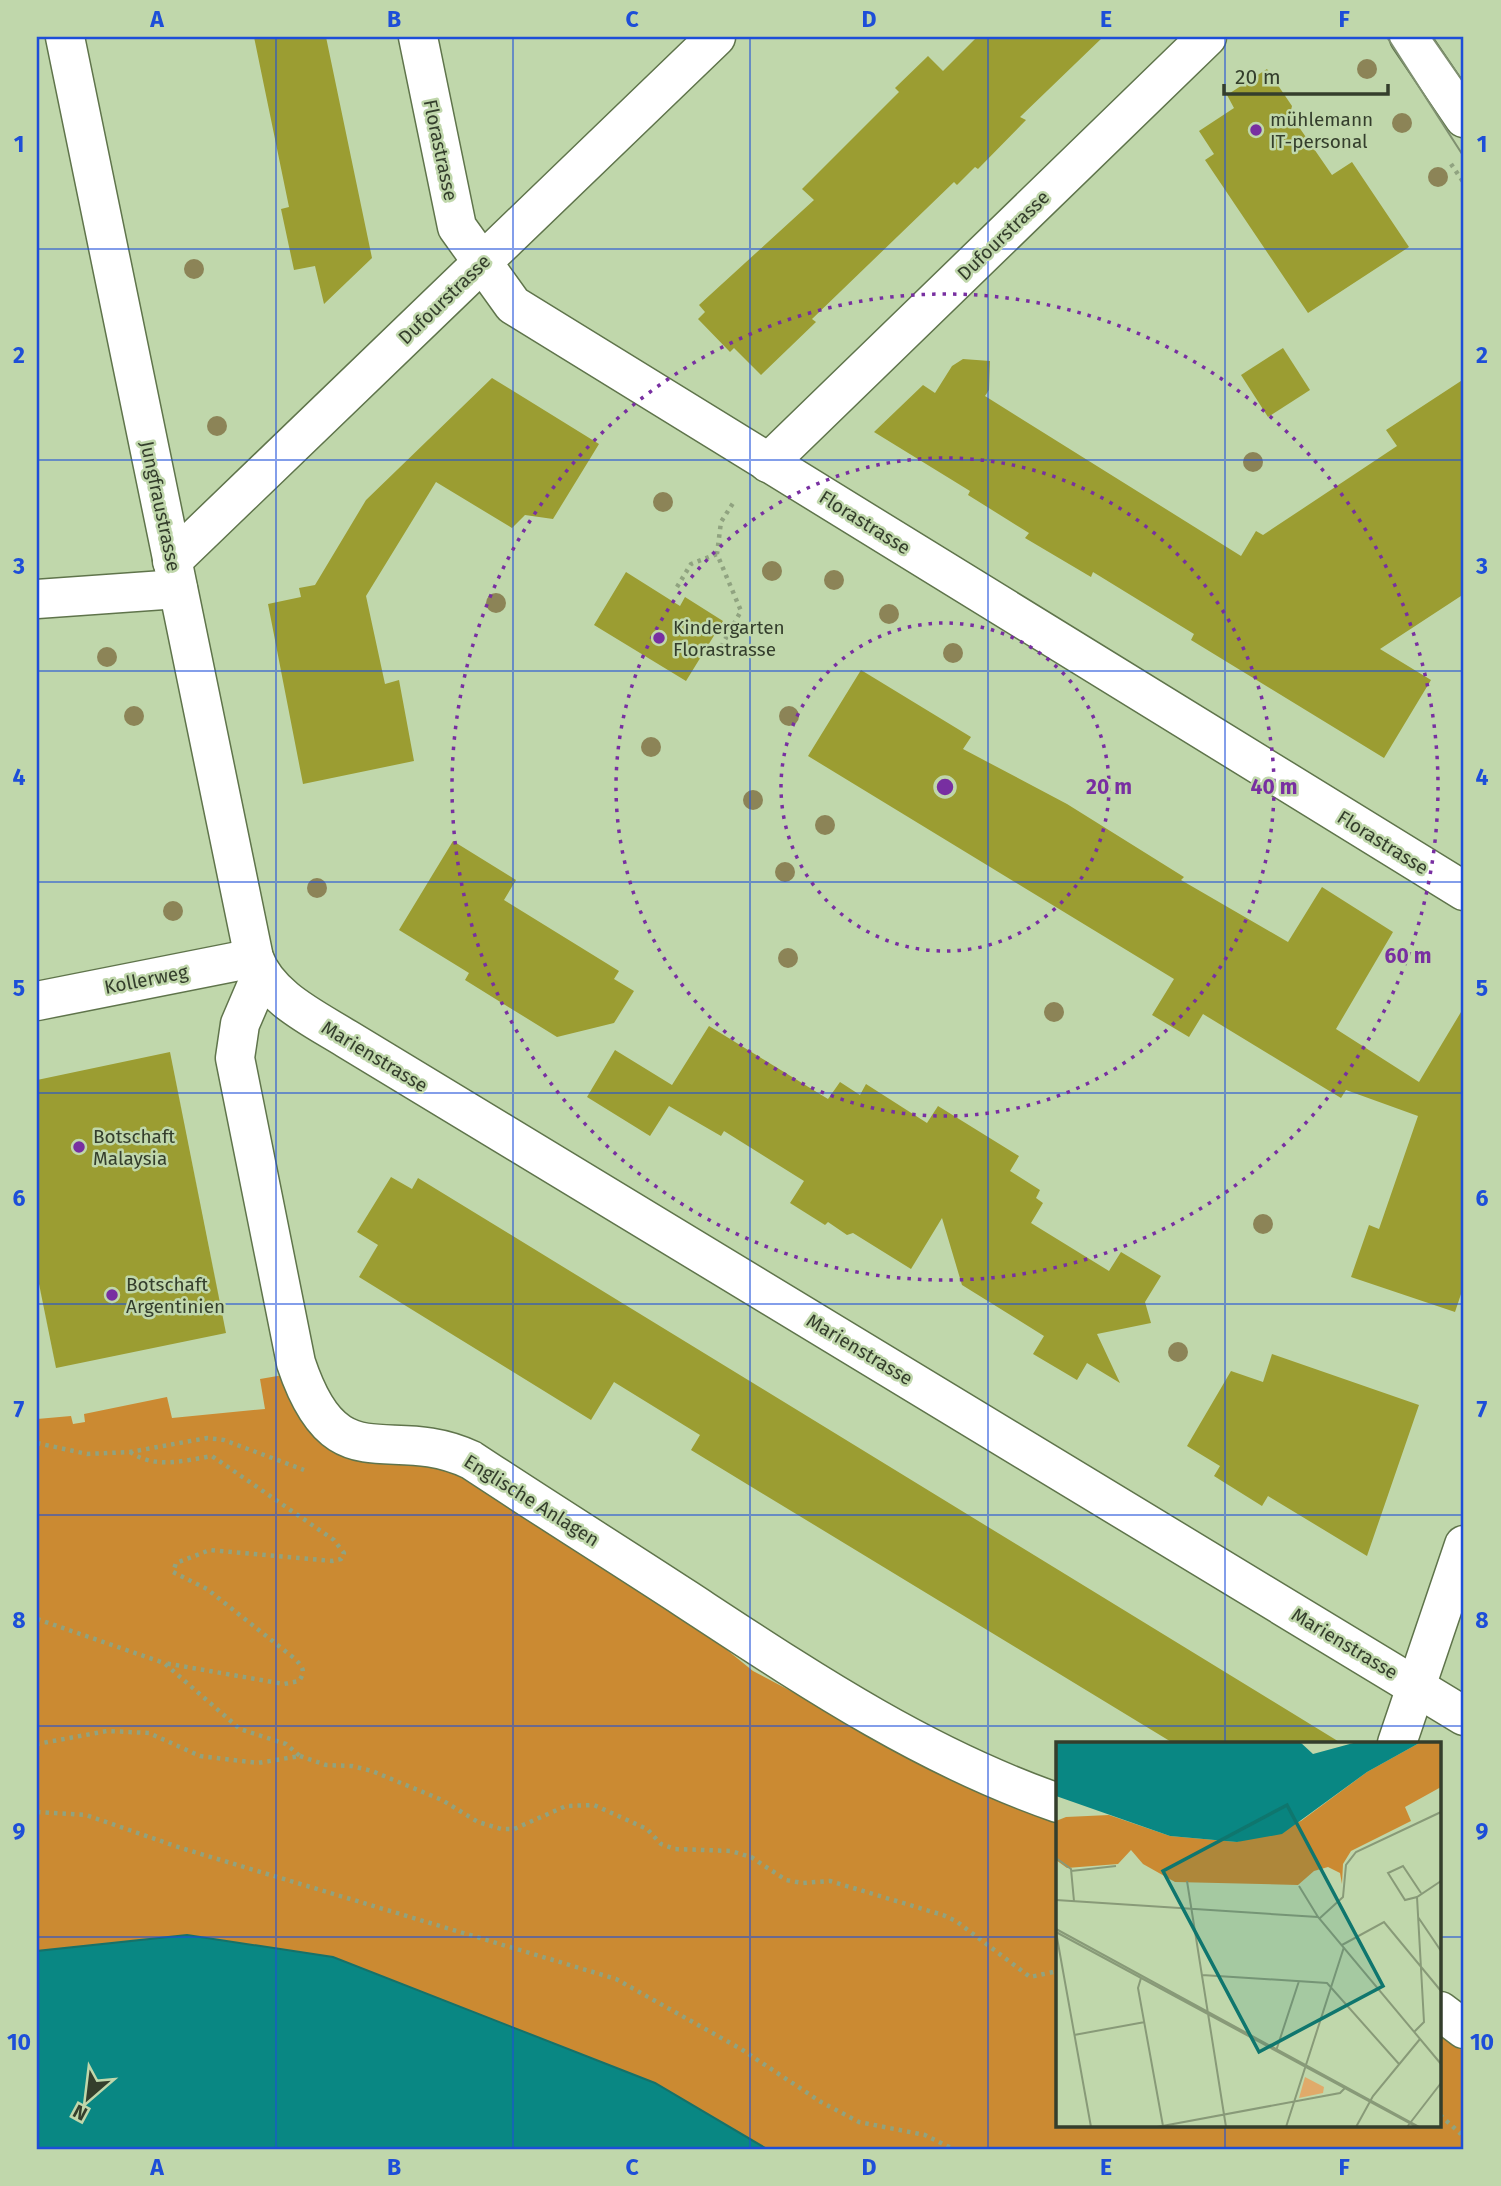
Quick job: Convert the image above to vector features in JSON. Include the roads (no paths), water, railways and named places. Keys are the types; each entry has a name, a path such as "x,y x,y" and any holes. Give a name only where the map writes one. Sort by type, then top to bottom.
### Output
{"street":[{"name":"Jungfraustrasse","path":"65,37 258,966"},
{"name":"Florastrasse","path":"418,37 457,227 513,305 1464,891"},
{"name":"Dufourstrasse","path":"175,575 481,263 716,37"},
{"name":"Dufourstrasse","path":"768,463 1207,37"},
{"path":"1409,37 1464,118"},
{"path":"37,599 175,575"},
{"name":"Kollerweg","path":"37,1001 258,966"},
{"name":"Englische Anlagen","path":"258,966 240,1024 235,1058 296,1363 315,1410 346,1437 367,1444 452,1451 471,1460 813,1683 883,1724 963,1766 1056,1802"},
{"name":"Marienstrasse","path":"258,966 282,996 336,1032 1464,1716"},
{"path":"1396,1742 1464,1545"},
{"path":"1442,2012 1464,2029"}],"water":[{"path":"187,1935 333,1957 655,2083 767,2149 37,2149 37,1951"}],"tram line":[{"path":"1387,37 1464,157"},
{"path":"1432,37 1464,83"}],"place":[{"name":"mühlemann IT-personal","path":"1256,130"},
{"name":"Kindergarten Florastrasse","path":"659,638"},
{"name":"Botschaft Malaysia","path":"79,1147"},
{"name":"Botschaft Argentinien","path":"112,1295"}]}
